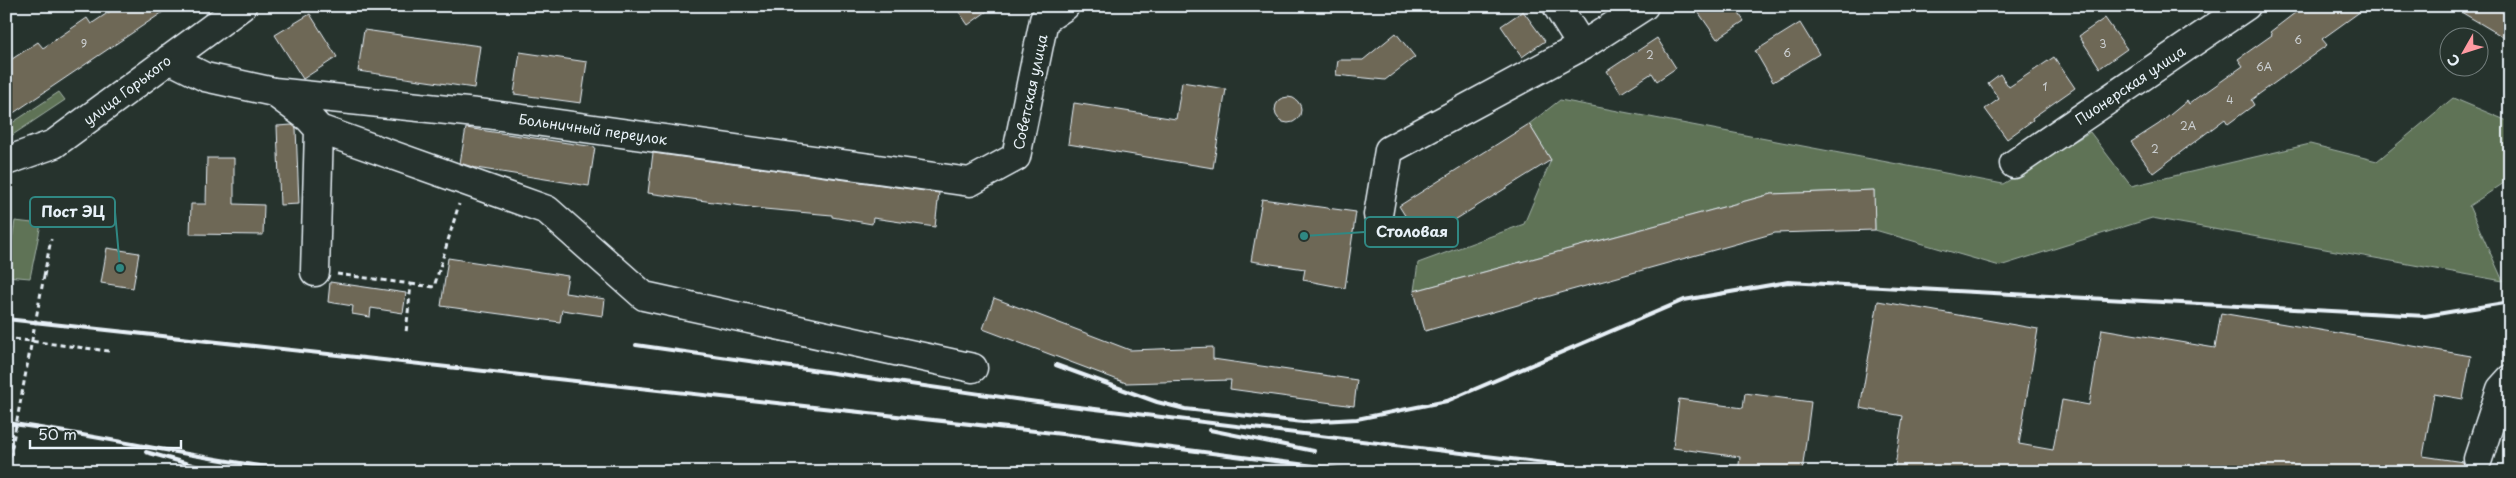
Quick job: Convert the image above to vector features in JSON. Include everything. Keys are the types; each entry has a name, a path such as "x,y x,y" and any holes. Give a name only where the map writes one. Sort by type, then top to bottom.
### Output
{"street":[{"name":"улица Горького","path":"6,161 54,144 242,6"},
{"name":"Советская улица","path":"1016,157 1044,20 1064,6"},
{"path":"1557,6 1582,46"},
{"path":"1378,215 1389,150 1582,46 1644,6"},
{"name":"Пионерская улица","path":"2014,164 2246,6"},
{"name":"Больничный переулок","path":"169,58 205,78 274,92 486,114 970,182 1016,157"},
{"path":"274,92 308,118 319,129 547,210 644,296 973,368"},
{"path":"315,272 319,129"},
{"path":"2478,459 2501,389 2510,380"}],"path":[{"path":"315,272 434,286 466,181"},
{"path":"6,457 10,457 51,239"},
{"path":"406,333 412,284"},
{"path":"6,338 109,351"}],"green space":[{"path":"59,92 65,100 11,136 6,127"},
{"path":"2453,98 2510,122 2510,179 2469,206 2503,281 2152,218 2000,266 1875,230 1874,190 1771,194 1414,291 1418,263 1524,224 1551,160 1529,124 1560,100 2003,184 2090,132 2131,186 2310,144 2377,161"},
{"path":"15,221 41,224 30,278 6,276"}],"building":[{"path":"118,6 172,6 6,118 6,63 38,42 43,48 87,18 91,24"},
{"path":"955,6 994,6 968,25"},
{"path":"1694,6 1734,6 1744,21 1717,39"},
{"path":"2304,6 2368,6 2322,39 2327,45 2251,100 2254,105 2228,124 2225,119 2153,173 2131,142 2159,124 2187,101 2189,104 2243,66 2238,59 2272,35 2270,32"},
{"path":"2451,6 2510,6 2510,41"},
{"path":"1523,11 1545,41 1522,57 1501,26"},
{"path":"310,14 337,57 303,79 275,35"},
{"path":"2105,18 2127,49 2100,68 2079,36"},
{"path":"1800,23 1819,54 1773,82 1755,51"},
{"path":"364,30 480,46 474,88 358,71"},
{"path":"1396,33 1415,57 1385,80 1336,75 1338,60 1363,60"},
{"path":"1657,38 1676,68 1657,81 1652,73 1621,93 1607,71"},
{"path":"520,52 587,62 581,103 514,94"},
{"path":"2054,57 2075,88 2032,118 2033,120 2007,139 1985,109 1999,99 1988,83 2000,74 2009,87"},
{"path":"1182,82 1226,89 1213,168 1068,144 1074,103 1176,119"},
{"path":"1288,97 1297,101 1301,110 1297,119 1288,123 1279,119 1275,110 1279,101"},
{"path":"1529,124 1551,160 1421,241 1399,206"},
{"path":"292,125 296,128 299,204 280,205 277,126"},
{"path":"466,128 595,147 589,186 476,168 460,163"},
{"path":"653,153 939,193 935,227 873,218 872,224 832,217 832,215 764,209 648,193"},
{"path":"207,158 234,158 234,204 264,205 263,235 190,234 191,204 206,204"},
{"path":"1874,190 1875,230 1775,233 1425,331 1414,291 1771,194"},
{"path":"1262,199 1356,212 1345,288 1303,280 1305,269 1251,261"},
{"path":"107,248 139,253 133,288 101,283"},
{"path":"448,258 568,276 565,293 605,299 603,316 562,310 560,322 441,306"},
{"path":"330,282 406,293 403,313 371,308 370,317 352,314 353,306 328,302"},
{"path":"994,298 1130,350 1213,347 1213,359 1357,380 1354,406 1230,389 1231,380 1126,383 983,329"},
{"path":"1878,301 2038,329 2019,444 2053,450 2062,400 2089,405 2102,329 2215,348 2221,313 2471,356 2463,399 2434,394 2423,456 2463,462 2466,472 1894,472 1903,416 1860,408"},
{"path":"1745,393 1811,402 1802,472 1738,472 1740,457 1673,448 1679,399 1743,408"}],"railway":[{"path":"1056,365 1157,402 1185,409 1303,422 1357,419 1447,401 1684,300 1788,282 2425,316 2510,302"},
{"path":"6,319 1071,435 1361,472"},
{"path":"636,345 1037,402 1562,465 1594,472"},
{"path":"6,423 302,472"},
{"path":"1210,430 1314,451"},
{"path":"146,452 217,472"}],"place":[{"name":"Столовая","path":"1304,236"},
{"name":"Пост ЭЦ","path":"120,268"}]}
